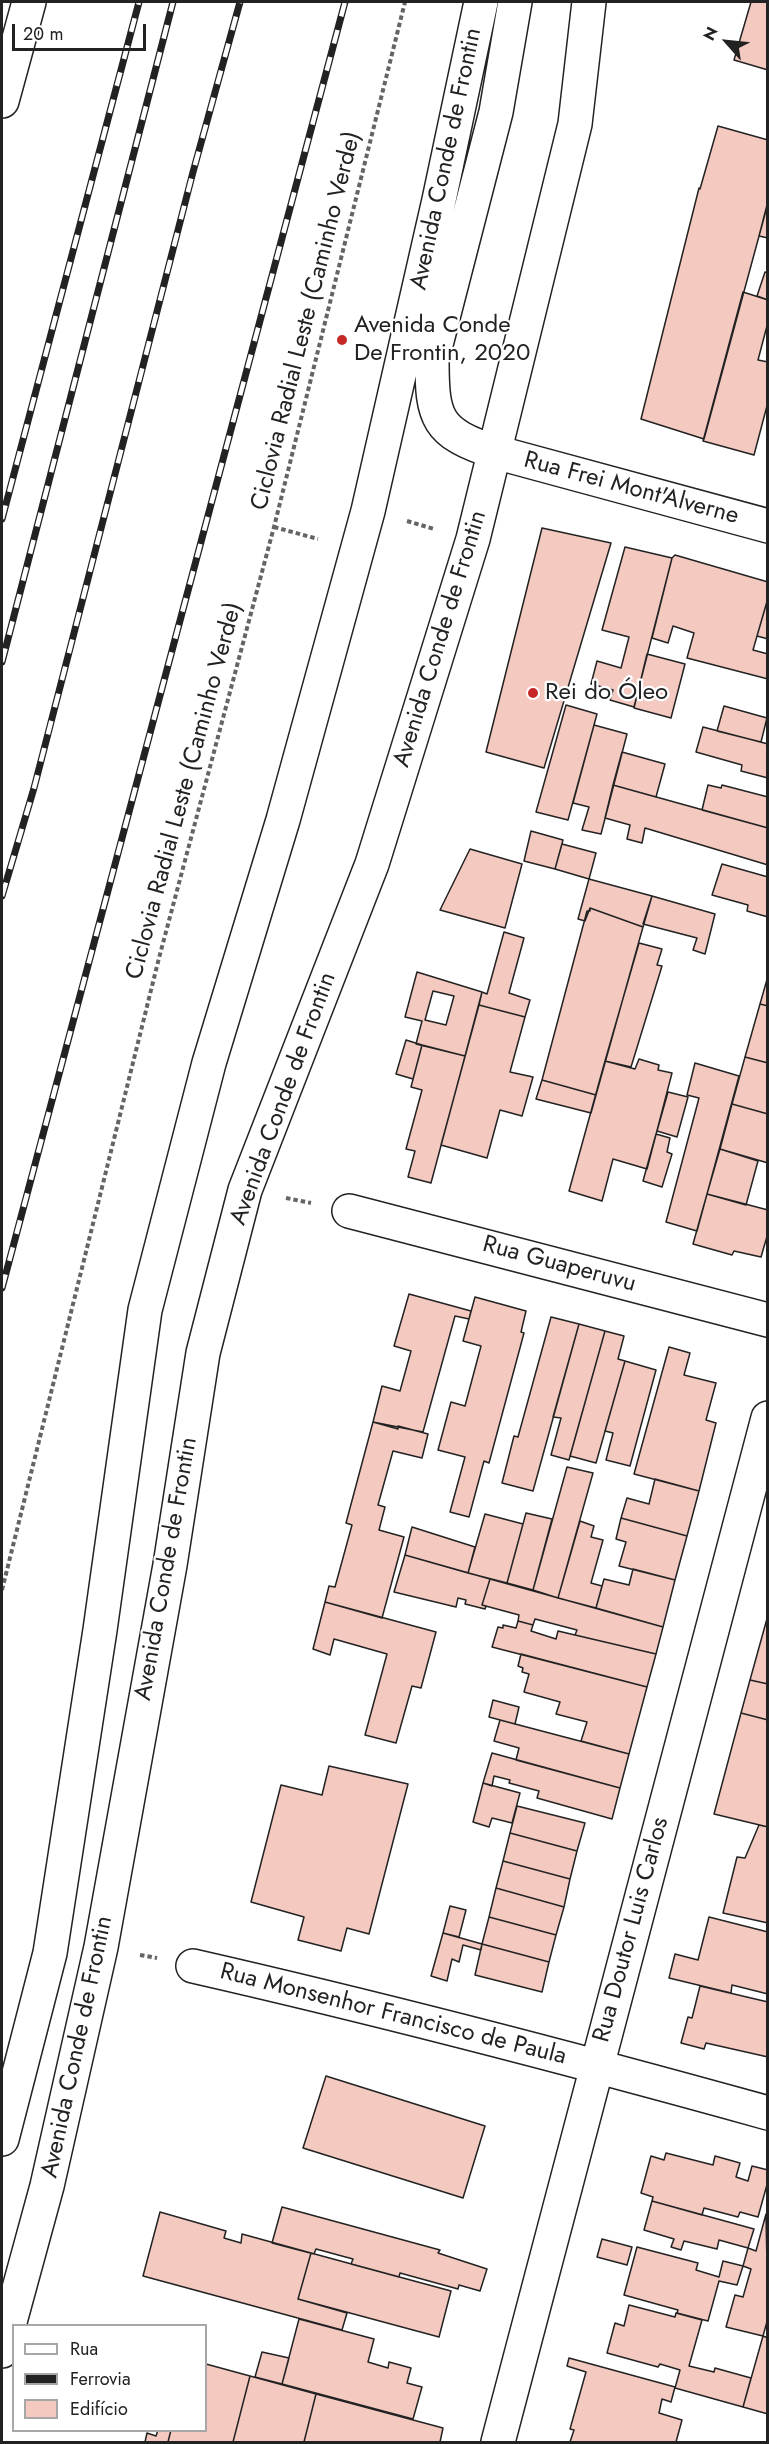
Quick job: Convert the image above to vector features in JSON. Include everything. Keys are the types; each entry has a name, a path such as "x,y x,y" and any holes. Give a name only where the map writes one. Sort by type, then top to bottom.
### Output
{"main road":[{"path":"2,101 29,2"},
{"name":"Avenida Conde de Frontin","path":"2,2139 50,1953 100,1630 145,1310 208,1063 282,820 368,511 439,200 481,2"},
{"name":"Rua Frei Mont'Alverne","path":"515,2 496,112 432,360 432,395 438,418 469,444 768,526"},
{"name":"Avenida Conde de Frontin","path":"2,2351 47,2186 102,1947 170,1564 203,1353 245,1190 372,864 473,539 575,124 589,2"},
{"name":"Rua Guaperuvu","path":"350,1211 768,1320"},
{"name":"Rua Doutor Luis Carlos","path":"498,2442 768,1419"},
{"name":"Rua Monsenhor Francisco de Paula","path":"193,1966 325,1996 768,2113"}],"path":[{"name":"Ciclovia Radial Leste (Caminho Verde)","path":"2,1590 159,958 274,527 405,2"},
{"path":"245,1190 350,1211"},
{"path":"102,1947 193,1966"}],"building":[{"path":"751,2 768,2 768,70 734,60"},
{"path":"718,126 768,140 768,203 704,439 641,419 699,188"},
{"path":"768,205 768,238 759,236"},
{"path":"765,272 768,273 768,300 757,296"},
{"path":"743,292 768,300 768,322 758,360 768,362 768,402 754,455 703,441"},
{"name":"Rei do Óleo","path":"542,528 611,543 544,768 486,752"},
{"path":"625,547 672,558 634,707 610,700 613,690 591,684 597,661 621,668 629,637 602,630"},
{"path":"675,555 768,582 768,598 753,650 768,654 768,679 687,658 694,633 673,626 668,643 652,638 672,558"},
{"path":"768,598 768,639 757,636"},
{"path":"647,654 685,664 671,718 634,708"},
{"path":"566,705 597,714 568,820 536,812"},
{"path":"724,706 767,718 761,742 717,731"},
{"path":"594,725 627,734 601,834 582,830 589,807 573,803"},
{"path":"703,727 768,744 768,778 741,771 742,765 696,752"},
{"path":"622,752 665,764 656,797 613,785"},
{"path":"613,785 768,828 768,865 645,828 642,843 627,839 630,825 605,818"},
{"path":"708,785 721,788 722,785 768,797 768,828 702,810"},
{"path":"531,831 563,840 555,869 524,861"},
{"path":"562,844 596,853 589,879 555,869"},
{"path":"470,849 522,864 505,928 440,910"},
{"path":"722,864 768,877 768,917 747,911 748,905 712,895"},
{"path":"589,879 652,896 643,927 590,908 585,921 578,919"},
{"path":"652,896 715,914 705,954 693,950 697,938 643,924"},
{"path":"590,908 643,927 596,1095 542,1080 587,911 590,911"},
{"path":"504,932 524,938 509,993 530,1000 525,1017 479,1005 482,992 487,994"},
{"path":"639,943 662,949 657,965 662,966 631,1067 605,1061"},
{"path":"417,972 482,992 465,1056 416,1044 422,1021 405,1017","holes":["433,991 454,996 446,1025 425,1020"]},
{"path":"768,976 768,1006 760,1004"},
{"path":"760,1004 768,1006 768,1063 745,1057"},
{"path":"479,1005 525,1017 510,1072 533,1077 522,1116 500,1110 487,1158 441,1145"},
{"path":"406,1040 422,1045 413,1079 396,1074"},
{"path":"422,1045 465,1056 431,1183 408,1177 415,1151 406,1149 422,1090 411,1087"},
{"path":"745,1057 768,1063 768,1114 732,1104"},
{"path":"639,1059 659,1065 658,1070 672,1073 647,1169 613,1159 602,1201 569,1191 605,1061 635,1069"},
{"path":"695,1063 739,1076 697,1231 666,1222 699,1098 687,1095"},
{"path":"542,1080 596,1095 591,1113 536,1099"},
{"path":"668,1092 688,1097 677,1137 657,1131"},
{"path":"732,1104 768,1114 768,1163 720,1149"},
{"path":"656,1134 670,1138 667,1152 672,1154 662,1187 643,1181"},
{"path":"720,1149 758,1161 746,1205 707,1194"},
{"path":"707,1194 768,1210 768,1233 761,1257 734,1251 732,1255 693,1244"},
{"path":"409,1294 471,1311 469,1319 455,1316 423,1432 373,1422 382,1386 400,1391 411,1351 394,1346"},
{"path":"475,1297 526,1311 521,1332 524,1333 489,1463 484,1461 469,1517 450,1512 465,1457 438,1450 451,1402 465,1406 481,1346 463,1341"},
{"path":"551,1317 579,1324 533,1491 502,1483 514,1436 518,1437"},
{"path":"579,1324 605,1331 569,1460 551,1455 561,1418 553,1417"},
{"path":"605,1331 624,1336 618,1359 625,1361 596,1463 570,1456"},
{"path":"669,1347 690,1353 684,1375 716,1383 706,1420 716,1423 699,1491 634,1474"},
{"path":"625,1361 656,1370 630,1466 606,1460 613,1433 605,1431"},
{"path":"373,1422 428,1434 422,1458 393,1451 378,1505 385,1507 379,1530 404,1537 382,1618 325,1602 329,1586 335,1587 352,1525 346,1523"},
{"path":"567,1467 593,1473 558,1598 533,1590"},
{"path":"655,1479 699,1491 687,1536 621,1518 627,1498 649,1504"},
{"path":"526,1513 552,1519 533,1590 507,1583"},
{"path":"485,1514 523,1524 507,1583 468,1573"},
{"path":"621,1518 687,1536 675,1580 619,1566 626,1542 616,1539"},
{"path":"580,1521 594,1526 591,1537 603,1540 591,1583 602,1586 596,1608 558,1598"},
{"path":"412,1527 475,1547 468,1573 405,1555"},
{"path":"405,1555 490,1579 482,1605 486,1606 485,1609 465,1604 466,1600 458,1598 456,1607 394,1592"},
{"path":"633,1569 675,1580 663,1627 596,1608 604,1579 629,1585"},
{"path":"490,1579 663,1627 656,1654 575,1635 577,1630 535,1619 533,1625 518,1621 519,1615 482,1605"},
{"path":"325,1602 436,1632 421,1688 412,1686 396,1743 365,1735 387,1654 334,1639 330,1655 313,1649"},
{"path":"768,1615 768,1684 750,1680"},
{"path":"518,1621 533,1625 531,1631 556,1639 558,1631 656,1654 647,1687 492,1647 498,1627 503,1628 503,1625 516,1628"},
{"path":"521,1654 647,1687 629,1754 581,1741 587,1722 556,1714 560,1702 524,1692 529,1674 522,1672 523,1668 518,1666"},
{"path":"750,1680 768,1684 768,1720 741,1713"},
{"path":"493,1700 519,1707 515,1724 489,1717"},
{"path":"741,1713 768,1720 768,1827 714,1814"},
{"path":"500,1720 629,1754 620,1788 516,1760 519,1748 494,1741"},
{"path":"492,1753 620,1788 612,1819 537,1798 539,1791 509,1783 510,1780 494,1776 492,1786 483,1783"},
{"path":"329,1766 408,1784 369,1934 347,1928 341,1951 298,1940 304,1917 251,1902 281,1785 322,1795"},
{"path":"483,1783 520,1793 512,1823 492,1818 489,1827 473,1822"},
{"path":"517,1806 585,1823 577,1851 510,1833"},
{"path":"759,1825 768,1827 768,1923 723,1913 737,1857 745,1858"},
{"path":"510,1833 577,1851 570,1879 503,1861"},
{"path":"503,1861 570,1879 564,1907 496,1888"},
{"path":"496,1888 564,1907 556,1935 489,1917"},
{"path":"450,1906 466,1910 459,1937 443,1933"},
{"path":"489,1917 556,1935 549,1962 482,1944"},
{"path":"709,1917 768,1932 768,1994 732,1985 731,1993 669,1978 675,1954 698,1960"},
{"path":"443,1933 482,1944 481,1950 463,1945 459,1962 452,1959 447,1981 431,1976"},
{"path":"482,1944 549,1962 542,1992 475,1975"},
{"path":"700,1986 768,2002 768,2057 706,2043 704,2049 681,2043 688,2017 692,2018"},
{"path":"326,2076 485,2126 463,2198 303,2148"},
{"path":"666,2153 713,2165 715,2156 740,2163 736,2177 748,2181 752,2166 768,2170 768,2181 758,2217 740,2212 738,2217 704,2208 702,2215 652,2201 653,2197 641,2193 651,2156 664,2160"},
{"path":"652,2201 754,2229 748,2248 719,2240 717,2249 684,2241 681,2250 671,2247 674,2239 644,2230"},
{"path":"282,2207 440,2250 438,2253 487,2269 480,2291 459,2285 458,2289 400,2273 399,2277 351,2264 353,2259 316,2249 314,2254 272,2243"},
{"path":"160,2212 226,2231 224,2238 241,2243 242,2234 311,2253 298,2299 347,2313 342,2330 143,2276"},
{"path":"766,2214 768,2318 763,2336 726,2327 735,2295 743,2297 751,2269 743,2266 748,2248 756,2251"},
{"path":"602,2239 632,2247 627,2265 597,2257"},
{"path":"637,2247 698,2263 696,2270 719,2277 723,2261 743,2266 737,2285 719,2281 708,2321 624,2295"},
{"path":"311,2253 451,2291 439,2337 298,2299"},
{"path":"629,2305 675,2317 676,2313 702,2320 689,2366 714,2372 715,2368 751,2378 743,2407 675,2388 680,2370 660,2364 658,2367 607,2353 615,2323 624,2326"},
{"path":"299,2319 374,2339 368,2362 388,2368 389,2362 411,2368 407,2383 422,2387 413,2419 282,2384"},
{"path":"763,2336 768,2338 768,2414 743,2407"},
{"path":"262,2352 289,2358 282,2384 255,2377"},
{"path":"569,2358 675,2387 671,2402 662,2399 659,2413 682,2420 676,2442 570,2442 574,2430 570,2429 586,2372 567,2366"},
{"path":"207,2364 250,2376 233,2442 168,2442 170,2432 207,2432"},
{"path":"250,2376 316,2394 304,2442 233,2442"},
{"path":"316,2394 443,2428 440,2442 304,2442"},
{"path":"157,2432 170,2432 168,2442 145,2442 147,2433 156,2436"}],"railway":[{"path":"2,519 139,2"},
{"path":"2,662 173,2"},
{"path":"2,896 34,788 193,172 240,2"},
{"path":"2,1288 345,2"}],"place":[{"name":"Avenida Conde De Frontin, 2020","path":"342,340"},
{"name":"Rei do Óleo","path":"533,693"}]}
